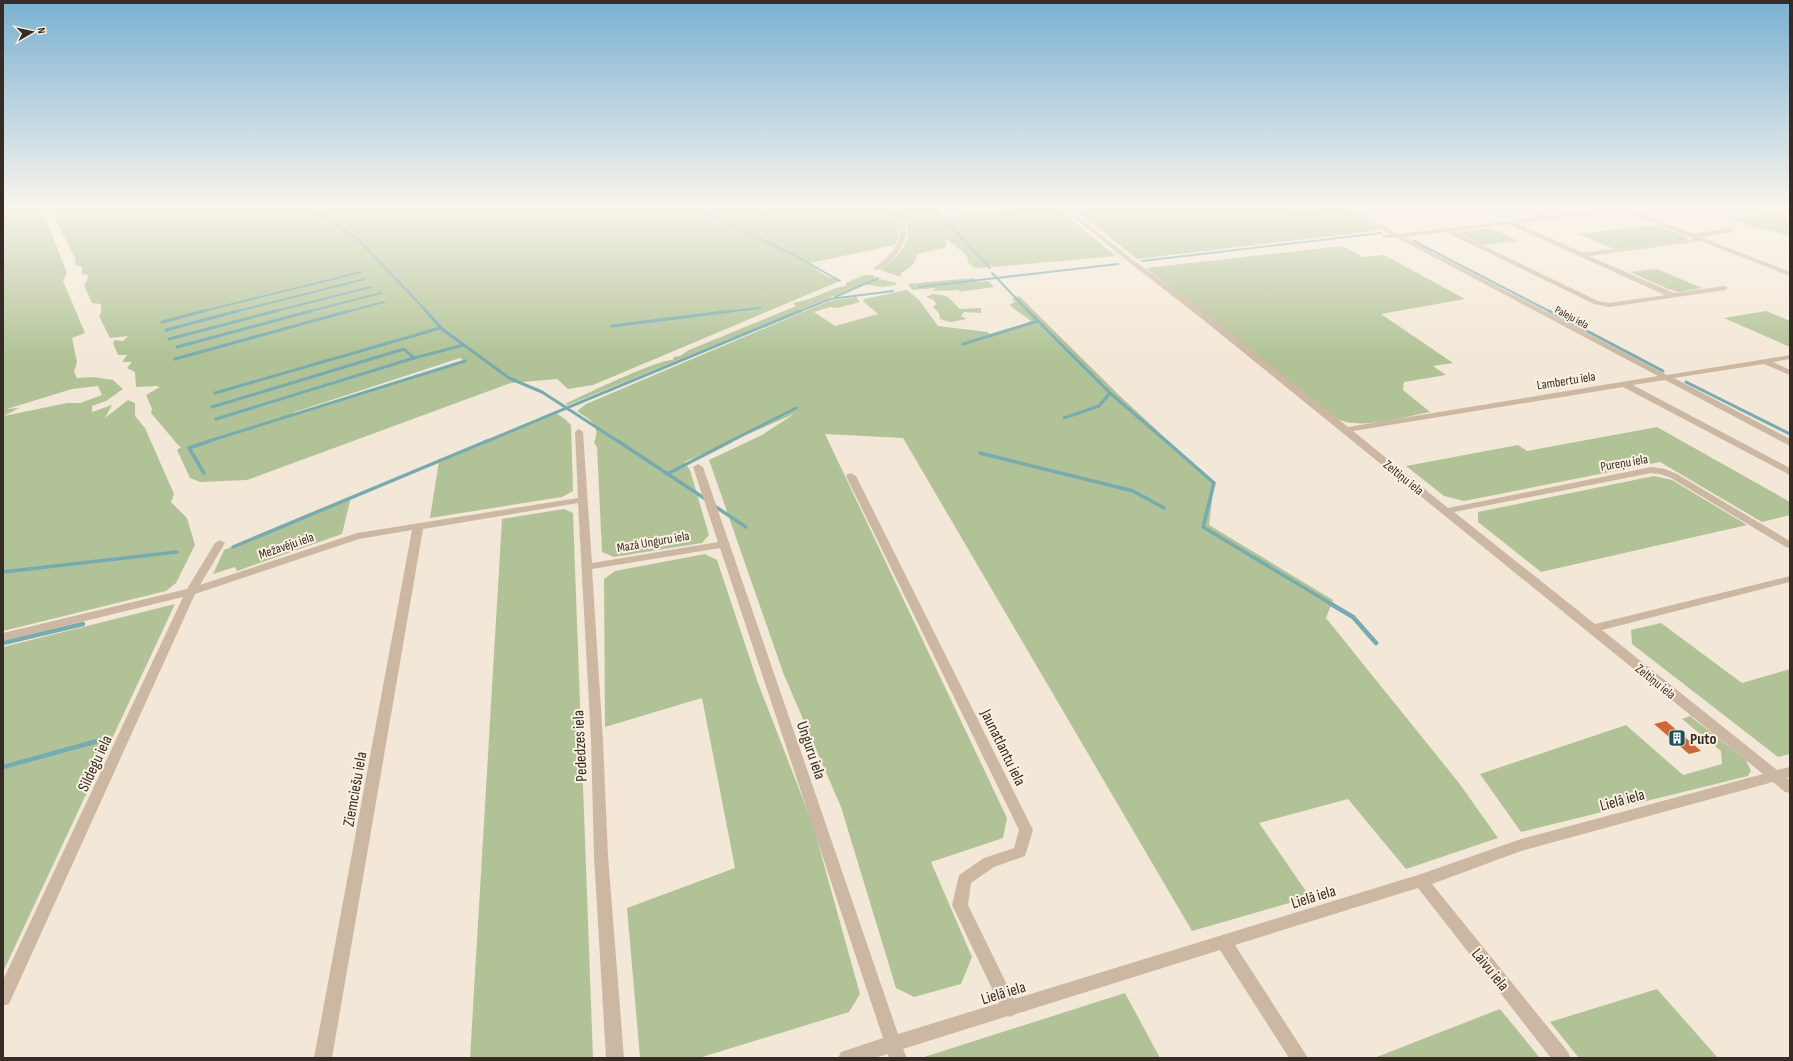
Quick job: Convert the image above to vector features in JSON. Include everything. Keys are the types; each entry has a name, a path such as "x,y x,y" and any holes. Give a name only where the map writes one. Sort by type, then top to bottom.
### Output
{"street":[{"path":"876,268 892,258"},
{"name":"Zeltiņu iela","path":"1125,258 1204,316 1775,776"},
{"name":"Paleju iela","path":"1439,258 1790,443"},
{"path":"1503,258 1596,303 1609,305 1725,288"},
{"path":"1589,258 1674,296"},
{"path":"1747,258 1790,274"},
{"name":"Lambertu iela","path":"1346,430 1790,357"},
{"path":"1765,361 1790,373"},
{"path":"1626,384 1790,472"},
{"name":"Pededzes iela","path":"579,432 582,456 582,500 597,740 601,856 616,1058"},
{"name":"Unguru iela","path":"698,467 896,1051"},
{"name":"Pureņu iela","path":"1446,511 1651,470 1662,471 1674,476 1790,545"},
{"name":"Jaunatlantu iela","path":"851,476 1026,830 1020,852 989,862 964,880 960,905 1010,1009"},
{"name":"Mežavēju iela","path":"3,637 191,592 357,536 582,500"},
{"name":"Ziemciešu iela","path":"323,1058 418,526"},
{"name":"Sildegu iela","path":"3,998 191,592 220,543"},
{"name":"Mazā Unguru iela","path":"586,567 725,544"},
{"path":"1591,629 1790,579"},
{"name":"Lielā iela","path":"847,1058 896,1051 1010,1009 1421,881 1521,845 1790,772"},
{"path":"1775,776 1790,788"},
{"name":"Laivu iela","path":"1421,881 1562,1058"},
{"path":"1224,942 1299,1058"}],"green space":[{"path":"3,258 61,258 67,273 63,281 85,333 72,338 77,362 74,372 77,378 94,377 113,380 123,389 106,401 92,406 92,412 112,405 105,418 128,400 135,403 135,416 145,428 174,494 171,502 187,518 195,545 176,583 166,591 3,631","holes":["98,386 102,395 80,403 67,403 4,416 19,408 7,409 72,389"]},
{"path":"75,258 836,258 810,263 820,272 840,281 593,385 568,389 557,379 511,383 247,480 200,482 190,478 177,450 181,447 151,413 152,409 146,395 160,387 136,387 135,372 127,368 132,362 122,362 127,355 118,355 113,343 115,340 123,341 128,336 110,338 99,316 101,313 101,304 92,303 84,285 87,281 88,275 82,274 82,267 75,265","holes":["460,358 464,361 300,413 292,413"]},
{"path":"895,258 916,258 913,264 901,273 901,277 880,270"},
{"path":"967,258 1099,258 982,268 973,267 968,262"},
{"path":"1135,258 1150,258 1137,259"},
{"path":"1240,258 1389,258 1465,299 1381,314 1453,363 1433,366 1446,375 1404,382 1403,390 1430,412 1382,422 1345,422 1335,418 1146,268"},
{"path":"1657,269 1702,288 1679,292 1668,289 1630,272"},
{"path":"864,275 873,275 875,278 897,283 896,285 882,287 863,284 568,405 565,404 620,378 653,365 673,360 674,357 680,356 689,350 796,306 793,303 800,302 845,286 846,283"},
{"path":"973,278 977,282 988,281 994,287 958,292 960,290 933,291 936,288 912,290 908,284"},
{"path":"907,290 919,300 938,326 987,332 992,336 1031,321 1009,305 1015,302 1012,299 1019,296 1120,396 1214,483 1209,525 1333,600 1326,618 1459,783 1498,838 1406,869 1348,799 1259,823 1310,897 1192,931 903,438 825,434 1007,818 1003,838 931,862 972,957 961,984 914,997 896,988 841,807 784,675 709,460 762,435 794,414 684,462 690,470 709,535 702,543 614,557 602,552 597,447 594,443 596,437 595,427 577,411 586,404 829,301 856,297 860,302 838,308 830,307 814,312 835,326 878,314 863,301 864,299"},
{"path":"933,294 947,297 960,309 981,308 981,313 964,312 961,316 967,319 950,322 940,319 939,313 933,307 936,304 934,300 926,297"},
{"path":"1766,311 1790,321 1790,347 1724,318"},
{"path":"556,413 571,425 573,491 562,497 430,518 439,461"},
{"path":"1657,427 1790,502 1790,515 1762,522 1660,462 1464,501 1444,496 1406,466 1518,445 1527,451"},
{"path":"1654,476 1672,480 1747,525 1541,572 1478,522 1478,512"},
{"path":"351,497 342,534 237,571 235,567 213,574 224,550"},
{"path":"564,509 573,513 593,1058 470,1058 502,519"},
{"path":"705,554 717,560 758,683 813,825 860,994 849,1012 699,1058 640,1058 627,908 735,868 702,698 605,727 604,579 615,571"},
{"path":"175,604 3,972 3,647"},
{"path":"1661,623 1742,683 1790,669 1790,754 1778,757 1632,644 1631,630"},
{"path":"1690,716 1746,760 1751,771 1748,776 1521,832 1480,774 1626,725 1683,775 1722,764 1721,751 1682,719"},
{"path":"1657,989 1718,1058 1579,1058 1550,1022"},
{"path":"1125,993 1160,1058 921,1058"},
{"path":"1500,1009 1540,1058 1374,1058"}],"building":[{"name":"Puto","path":"1666,721 1701,751 1689,754 1654,724"}],"waterway":[{"path":"376,258 427,312"},
{"path":"798,258 840,281"},
{"path":"980,258 990,268"},
{"path":"1142,261 1172,258"},
{"path":"1446,258 1551,312"},
{"path":"997,278 1118,264"},
{"path":"204,311 361,272"},
{"path":"992,273 997,278"},
{"path":"835,297 878,278"},
{"path":"919,287 997,278"},
{"path":"997,278 1029,312"},
{"path":"234,312 365,279"},
{"path":"272,312 371,287"},
{"path":"798,312 830,299 893,291"},
{"path":"307,312 381,293"},
{"path":"346,312 384,302"},
{"path":"723,312 760,308"},
{"path":"162,322 204,311"},
{"path":"166,330 238,311"},
{"path":"169,339 276,311"},
{"path":"177,347 311,311"},
{"path":"175,359 349,311"},
{"path":"426,311 442,329 464,345"},
{"path":"723,312 731,311"},
{"path":"567,408 800,311"},
{"path":"1549,311 1663,371"},
{"path":"612,326 723,312"},
{"path":"1029,312 1038,321"},
{"path":"963,344 1038,321"},
{"path":"1038,321 1110,393"},
{"path":"215,393 440,328"},
{"path":"414,358 464,345"},
{"path":"464,345 509,378 542,392 567,408"},
{"path":"212,407 404,349 414,358"},
{"path":"216,419 414,358"},
{"path":"206,442 465,361"},
{"path":"1686,382 1790,434"},
{"path":"1064,418 1099,406 1110,393"},
{"path":"1110,393 1167,442"},
{"path":"485,442 567,408"},
{"path":"567,408 619,442"},
{"path":"729,442 796,408"},
{"path":"204,473 189,448 210,441"},
{"path":"233,547 487,441"},
{"path":"618,441 667,474"},
{"path":"667,474 731,441"},
{"path":"1166,441 1214,483 1203,527 1333,605"},
{"path":"980,453 1133,491 1164,508"},
{"path":"667,474 707,500"},
{"path":"713,505 746,527"},
{"path":"3,572 177,552"},
{"path":"1331,604 1353,617 1376,643"},
{"path":"3,643 83,624"},
{"path":"3,767 105,739"}],"place":[{"name":"Puto","path":"1677,738"}]}
